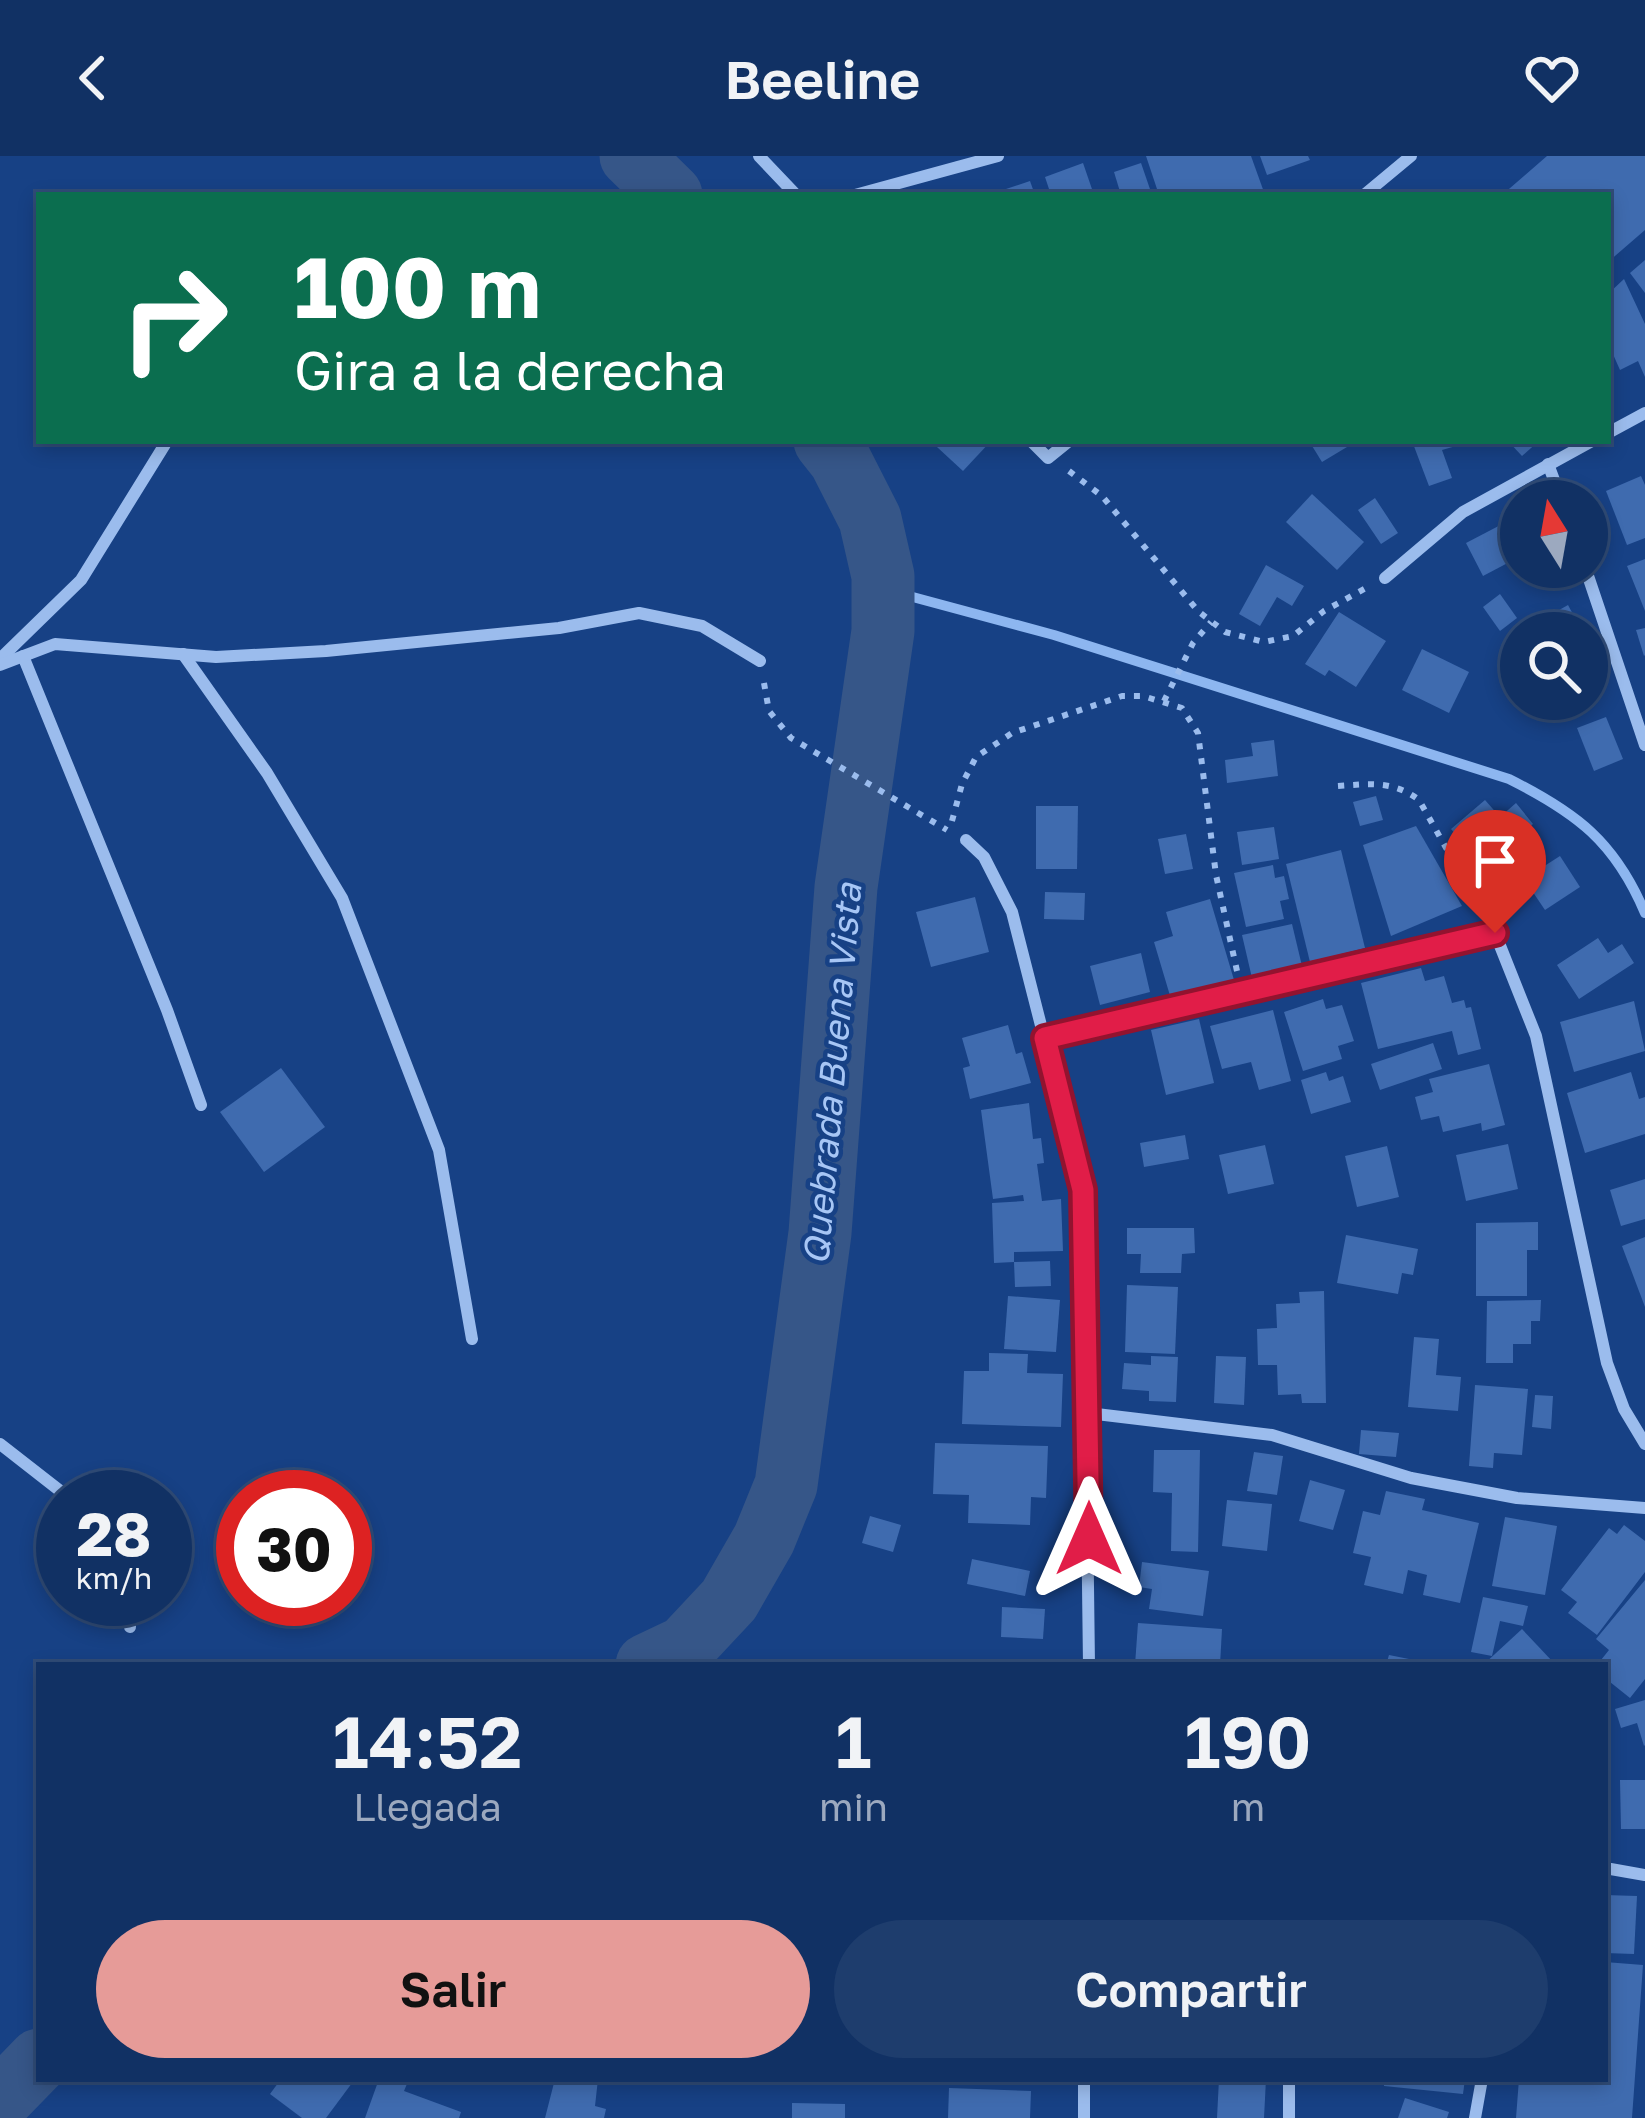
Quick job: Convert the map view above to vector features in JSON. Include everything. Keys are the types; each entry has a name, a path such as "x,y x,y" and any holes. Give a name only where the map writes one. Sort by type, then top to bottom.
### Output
{"street":[{"path":"759,156 793,192"},
{"path":"866,192 998,156"},
{"path":"1368,192 1411,156"},
{"path":"1611,431 1645,413"},
{"path":"0,662 81,580 164,444"},
{"path":"1034,444 1048,458 1065,444"},
{"path":"1385,578 1462,512 1586,444"},
{"path":"1548,464 1554,480"},
{"path":"1592,588 1645,746"},
{"path":"0,662 55,644 216,657 326,651 560,628 639,613 702,626 760,662"},
{"path":"183,654 267,773 342,898 439,1150 472,1339"},
{"path":"23,656 159,989 201,1105"},
{"path":"966,840 984,856 1012,912 1083,1190 1089,1662"},
{"path":"1045,1038 1495,933 1536,1036 1607,1363 1624,1409 1645,1444"},
{"path":"1088,1413 1272,1435 1411,1478 1517,1498 1645,1508"},
{"path":"0,1444 36,1472"},
{"path":"1608,1869 1645,1875"},
{"path":"1084,2082 1084,2118"},
{"path":"1288,2082 1289,2118"},
{"path":"1475,2118 1481,2082"}],"path":[{"path":"1048,458 1102,496 1198,611 1225,632 1264,642 1293,636 1324,611 1385,578"},
{"path":"1164,701 1193,643 1211,621"},
{"path":"760,662 769,711 791,738 950,831 968,770 998,741 1107,699 1143,696 1190,715 1198,733 1216,875 1242,992"},
{"path":"1338,786 1388,784 1418,800 1495,933"}],"building":[{"path":"1146,156 1251,156 1264,192 1158,192"},
{"path":"1260,156 1308,156 1310,160 1267,175"},
{"path":"1547,156 1645,156 1645,230 1611,259 1611,192 1505,192"},
{"path":"1083,163 1093,192 1050,192 1045,177"},
{"path":"1141,163 1151,192 1120,192 1114,172"},
{"path":"1030,181 1034,192 997,192"},
{"path":"1645,260 1645,293 1630,273"},
{"path":"1624,279 1645,324 1645,377 1638,361 1620,370 1611,350 1611,291"},
{"path":"940,444 988,444 963,471 937,447"},
{"path":"1311,444 1352,444 1322,462"},
{"path":"1413,444 1455,444 1442,450 1452,478 1429,486"},
{"path":"1511,444 1536,444 1522,456"},
{"path":"1641,476 1645,538 1627,545 1608,490"},
{"path":"1312,494 1364,542 1337,570 1286,522"},
{"path":"1375,498 1398,533 1381,544 1358,510"},
{"path":"1500,525 1500,567 1483,576 1466,543"},
{"path":"1645,559 1645,611 1627,566"},
{"path":"1266,565 1304,586 1292,606 1277,597 1260,626 1239,614"},
{"path":"1500,594 1513,612 1500,612 1500,631 1483,607"},
{"path":"1339,612 1386,641 1356,687 1329,670 1325,676 1305,664"},
{"path":"1645,628 1645,655 1644,656 1636,630"},
{"path":"1422,649 1469,672 1449,713 1402,690"},
{"path":"1607,720 1623,759 1594,771 1577,728"},
{"path":"1274,740 1278,776 1227,783 1225,760 1253,756 1251,743"},
{"path":"1376,796 1383,820 1360,826 1353,802"},
{"path":"1485,800 1500,817 1516,803 1533,824 1483,866 1451,829"},
{"path":"1036,806 1078,806 1077,869 1036,869"},
{"path":"1416,826 1462,906 1391,936 1363,845"},
{"path":"1274,827 1279,859 1242,865 1237,832"},
{"path":"1186,834 1193,869 1165,874 1158,839"},
{"path":"1341,850 1365,948 1310,962 1286,864"},
{"path":"1560,856 1580,887 1545,910 1524,879"},
{"path":"1273,865 1275,878 1284,876 1289,899 1280,901 1284,919 1246,927 1234,873"},
{"path":"1045,892 1085,893 1084,920 1044,919"},
{"path":"975,897 989,952 931,967 916,912"},
{"path":"1210,899 1234,980 1171,999 1154,942 1173,936 1166,912"},
{"path":"1292,924 1302,966 1252,978 1242,935"},
{"path":"1598,938 1608,953 1622,944 1634,963 1579,999 1557,965"},
{"path":"1141,953 1150,992 1100,1005 1090,966"},
{"path":"1421,968 1425,981 1444,976 1452,1003 1464,1000 1466,1008 1471,1007 1481,1049 1458,1055 1452,1031 1378,1049 1361,983"},
{"path":"1323,999 1326,1009 1342,1005 1354,1041 1338,1046 1342,1059 1303,1071 1284,1012"},
{"path":"1634,1001 1645,1051 1574,1072 1560,1022"},
{"path":"1273,1010 1291,1081 1259,1090 1251,1062 1222,1069 1210,1026"},
{"path":"1199,1019 1214,1083 1166,1095 1151,1030"},
{"path":"1008,1025 1031,1083 970,1099 963,1068 970,1066 962,1038"},
{"path":"1433,1043 1442,1069 1380,1090 1371,1064"},
{"path":"1489,1064 1505,1125 1482,1131 1481,1123 1443,1132 1439,1116 1421,1120 1415,1097 1433,1092 1429,1079"},
{"path":"281,1068 325,1127 264,1172 220,1112"},
{"path":"1326,1072 1329,1081 1343,1076 1351,1102 1311,1114 1301,1080"},
{"path":"1631,1072 1639,1099 1645,1097 1645,1134 1585,1153 1567,1093"},
{"path":"1029,1103 1033,1139 1041,1138 1044,1163 1037,1164 1042,1201 1061,1199 1063,1251 1014,1252 1014,1262 994,1263 992,1203 1024,1201 1023,1195 993,1199 981,1110"},
{"path":"1185,1135 1189,1159 1144,1167 1140,1143"},
{"path":"1508,1144 1518,1189 1466,1201 1456,1155"},
{"path":"1265,1145 1274,1184 1228,1194 1219,1155"},
{"path":"1387,1146 1399,1197 1357,1207 1345,1156"},
{"path":"1645,1179 1645,1219 1621,1226 1610,1190"},
{"path":"1538,1222 1538,1250 1527,1250 1527,1296 1476,1296 1476,1223"},
{"path":"1127,1228 1194,1228 1195,1253 1182,1254 1181,1273 1140,1273 1141,1254 1127,1254"},
{"path":"1346,1235 1418,1249 1413,1275 1402,1273 1398,1294 1337,1283"},
{"path":"1645,1237 1645,1307 1622,1246"},
{"path":"1050,1261 1051,1286 1015,1287 1014,1262"},
{"path":"1127,1285 1178,1287 1175,1354 1125,1352"},
{"path":"1324,1291 1326,1403 1302,1403 1301,1394 1278,1395 1277,1365 1258,1365 1257,1329 1277,1328 1276,1304 1300,1303 1299,1292"},
{"path":"1008,1296 1060,1300 1056,1352 1004,1349"},
{"path":"1541,1300 1540,1321 1531,1321 1531,1344 1513,1344 1513,1363 1486,1363 1487,1301"},
{"path":"1414,1337 1439,1339 1436,1375 1461,1377 1458,1411 1408,1407"},
{"path":"989,1353 1028,1354 1027,1373 1063,1374 1061,1427 962,1424 964,1371 989,1371"},
{"path":"1151,1356 1178,1357 1176,1402 1149,1401 1149,1391 1122,1389 1124,1363 1151,1365"},
{"path":"1216,1356 1246,1357 1244,1405 1214,1403"},
{"path":"1475,1385 1528,1389 1522,1455 1494,1453 1493,1468 1469,1466"},
{"path":"1535,1395 1553,1396 1551,1429 1532,1427"},
{"path":"1361,1430 1399,1433 1396,1457 1359,1454"},
{"path":"935,1443 1048,1446 1046,1498 1031,1497 1030,1525 968,1523 969,1495 933,1494"},
{"path":"1154,1450 1200,1450 1198,1552 1171,1551 1172,1493 1153,1492"},
{"path":"1254,1452 1283,1456 1277,1495 1247,1491"},
{"path":"1310,1480 1345,1490 1333,1530 1299,1521"},
{"path":"1386,1491 1425,1499 1422,1510 1479,1523 1460,1603 1423,1595 1427,1575 1408,1570 1403,1594 1364,1585 1371,1557 1353,1553 1363,1511 1380,1515"},
{"path":"1227,1500 1272,1504 1267,1551 1222,1546"},
{"path":"870,1516 901,1525 893,1552 862,1543"},
{"path":"1505,1517 1557,1526 1545,1595 1492,1586"},
{"path":"1624,1525 1645,1541 1645,1572 1597,1635 1568,1613 1577,1602 1561,1590 1609,1528 1617,1534"},
{"path":"972,1559 1030,1571 1025,1596 967,1584"},
{"path":"1142,1562 1209,1571 1203,1616 1149,1609 1152,1589 1139,1587"},
{"path":"1645,1580 1645,1679 1630,1698 1608,1680 1608,1662 1599,1662 1609,1650 1596,1639"},
{"path":"1483,1597 1528,1606 1523,1626 1500,1621 1492,1656 1471,1652"},
{"path":"1002,1607 1045,1609 1043,1639 1001,1637"},
{"path":"1138,1623 1222,1629 1220,1662 1135,1662"},
{"path":"1522,1629 1553,1662 1486,1662"},
{"path":"1389,1655 1424,1662 1387,1662"},
{"path":"1645,1700 1644,1746 1637,1723 1621,1728 1615,1709"},
{"path":"1620,1780 1645,1780 1645,1829 1621,1829"},
{"path":"1608,1895 1637,1896 1634,1954 1608,1953"},
{"path":"1608,1962 1643,1965 1632,2118 1516,2118 1519,2082 1608,2082"},
{"path":"279,2082 353,2082 326,2118 302,2118 270,2094"},
{"path":"378,2082 408,2082 404,2091 461,2112 459,2118 365,2118"},
{"path":"554,2082 598,2082 595,2106 606,2109 604,2118 545,2118"},
{"path":"1188,2082 1188,2085 1124,2083"},
{"path":"1219,2082 1266,2082 1264,2118 1217,2118"},
{"path":"1384,2082 1465,2082 1463,2094 1384,2086"},
{"path":"949,2088 1031,2091 1030,2118 948,2118"},
{"path":"1405,2098 1449,2112 1447,2118 1398,2118"},
{"path":"792,2103 845,2104 845,2118 792,2118"}],"waterway":[{"name":"Quebrada Buena Vista","path":"631,156 668,192"},
{"name":"Quebrada Buena Vista","path":"653,1662 685,1647 729,1600 764,1539 786,1485 820,1233 846,887 883,631 883,576 870,519 827,444"},
{"path":"883,589 1054,635 1509,779 1555,804 1591,832 1621,867 1645,913"},
{"name":"Quebrada Buena Vista","path":"0,2100 36,2063"}],"route":[{"path":"1089,1539 1083,1190 1045,1038 1495,933"}]}
